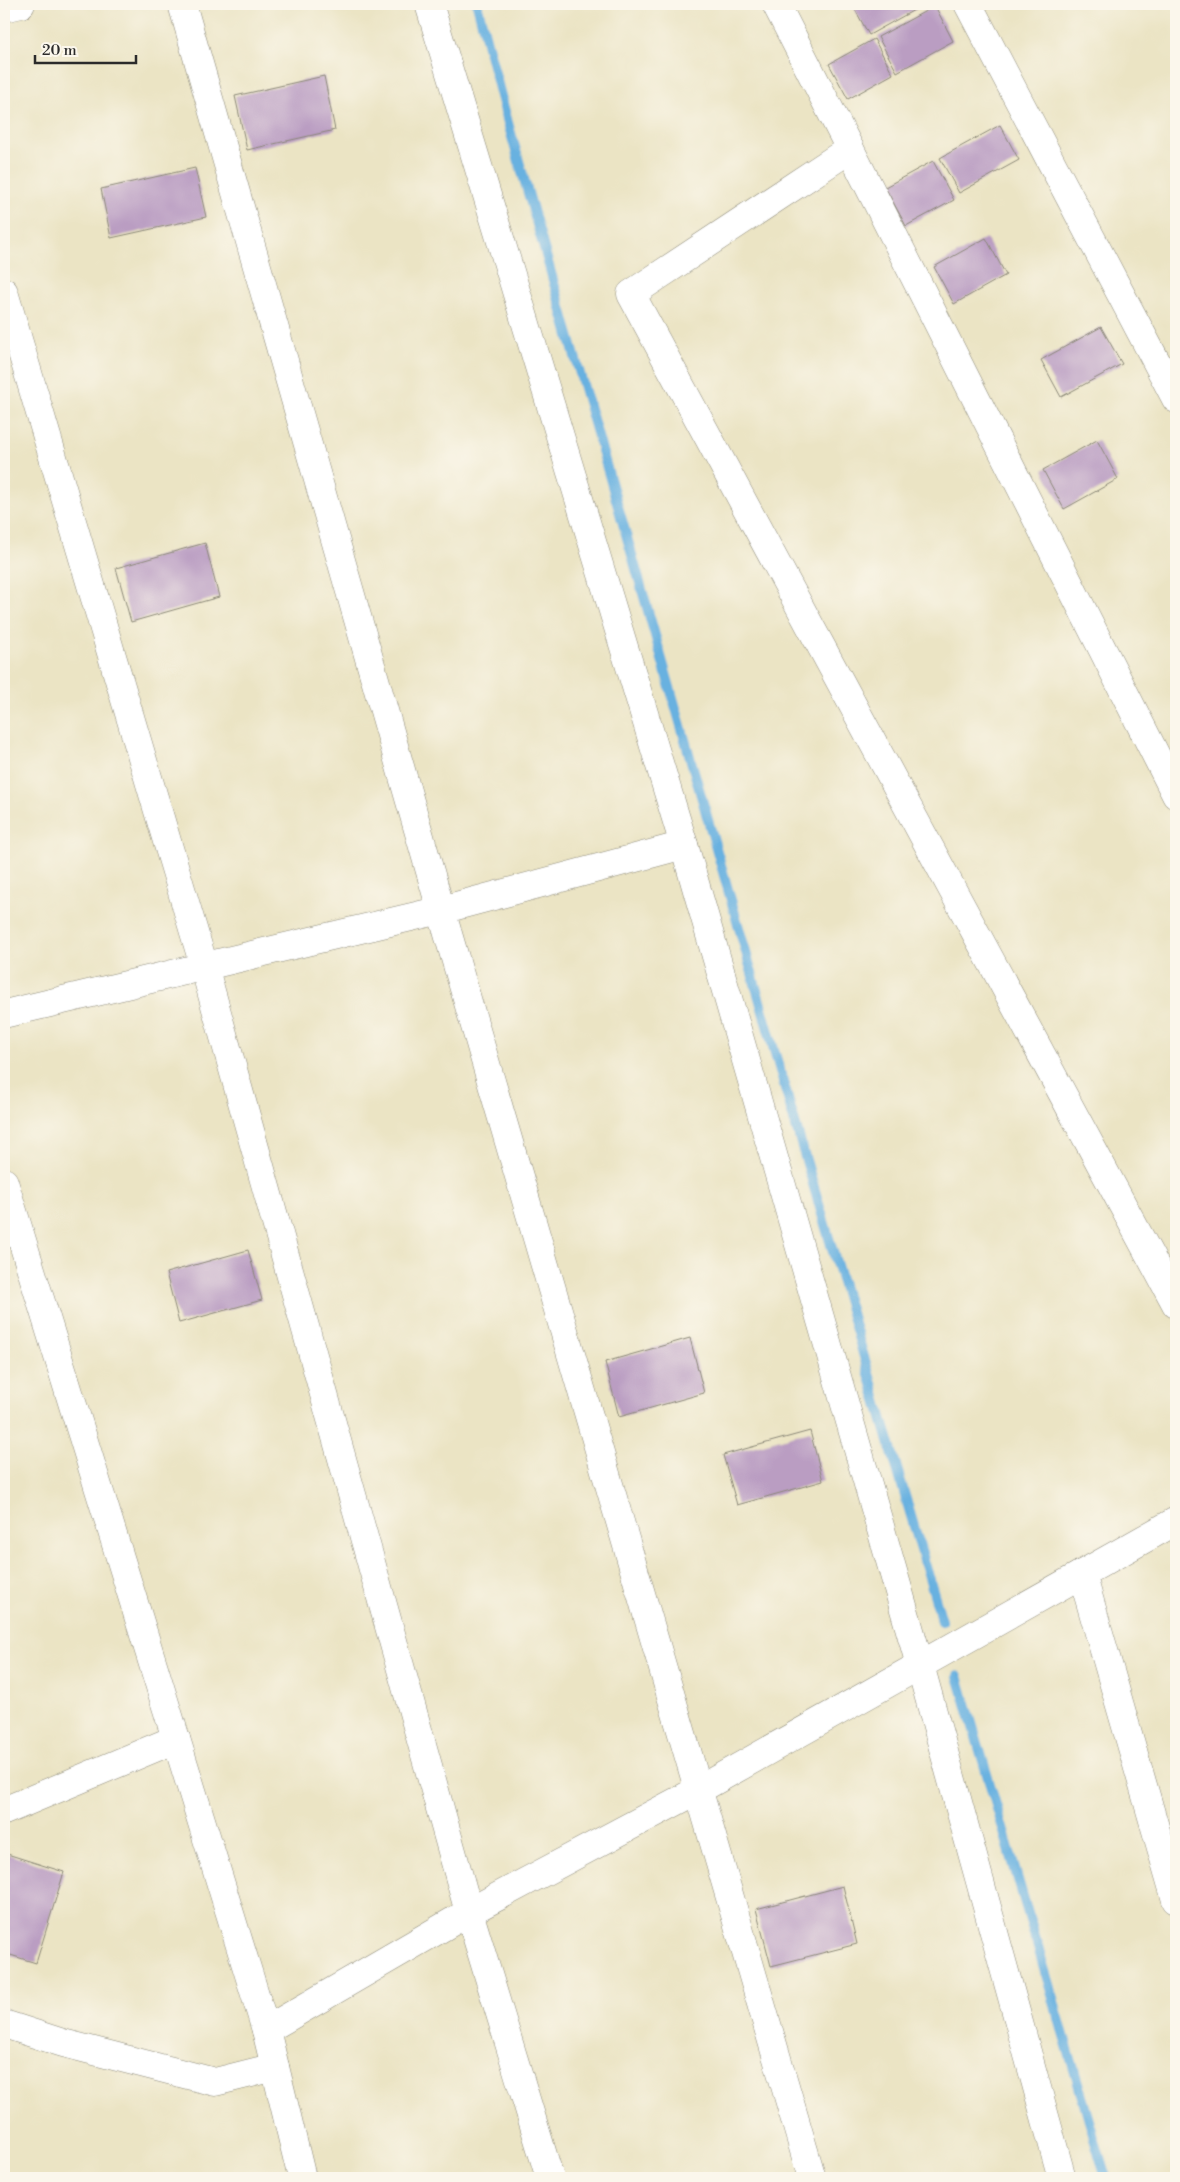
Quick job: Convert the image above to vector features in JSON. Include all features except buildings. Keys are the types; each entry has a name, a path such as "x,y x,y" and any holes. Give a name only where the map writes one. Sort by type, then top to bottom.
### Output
{"street":[{"path":"4,8 20,4"},
{"path":"182,4 441,910 812,2178"},
{"path":"430,4 684,845 920,1665 1062,2178"},
{"path":"776,4 1176,795"},
{"path":"968,4 1176,398"},
{"path":"850,149 632,294 1176,1304"},
{"path":"4,292 204,966 469,1912 550,2178"},
{"path":"4,1014 441,910 684,845"},
{"path":"4,1182 266,2030 302,2178"},
{"path":"266,2030 469,1912 700,1790 1176,1521"},
{"path":"1082,1574 1176,1900"},
{"path":"4,1811 176,1740"},
{"path":"4,2024 63,2043 215,2082 274,2067"}],"waterway":[{"path":"477,4 508,123 795,1123 942,1621"},
{"path":"958,1676 1106,2178"}]}
